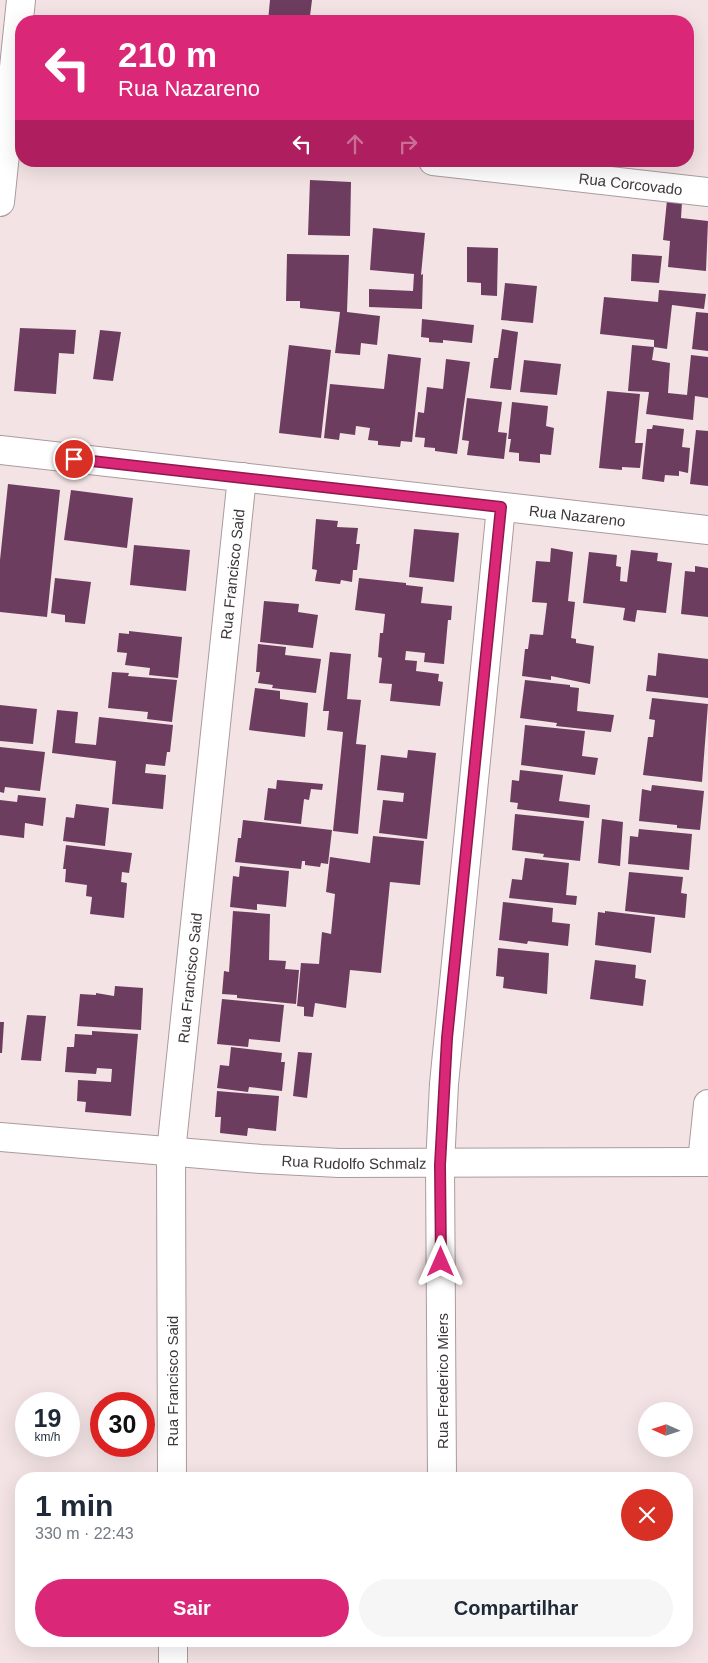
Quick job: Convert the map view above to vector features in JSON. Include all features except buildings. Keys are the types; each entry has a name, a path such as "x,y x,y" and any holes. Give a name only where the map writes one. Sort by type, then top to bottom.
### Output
{"street":[{"path":"20,15 21,0"},
{"path":"0,202 15,62"},
{"name":"Rua Corcovado","path":"486,167 708,192"},
{"name":"Rua Nazareno","path":"0,450 708,530"},
{"name":"Rua Francisco Said","path":"172,1472 171,1152 242,477"},
{"name":"Rua Frederico Miers","path":"442,1472 440,1165 447,1038 501,507"},
{"path":"705,1162 708,1104"},
{"name":"Rua Rudolfo Schmalz","path":"0,1137 171,1152 339,1163 440,1165 705,1162"},
{"path":"173,1647 173,1663"}],"route":[{"path":"74,459 501,507 447,1038 440,1165 441,1262"}]}
